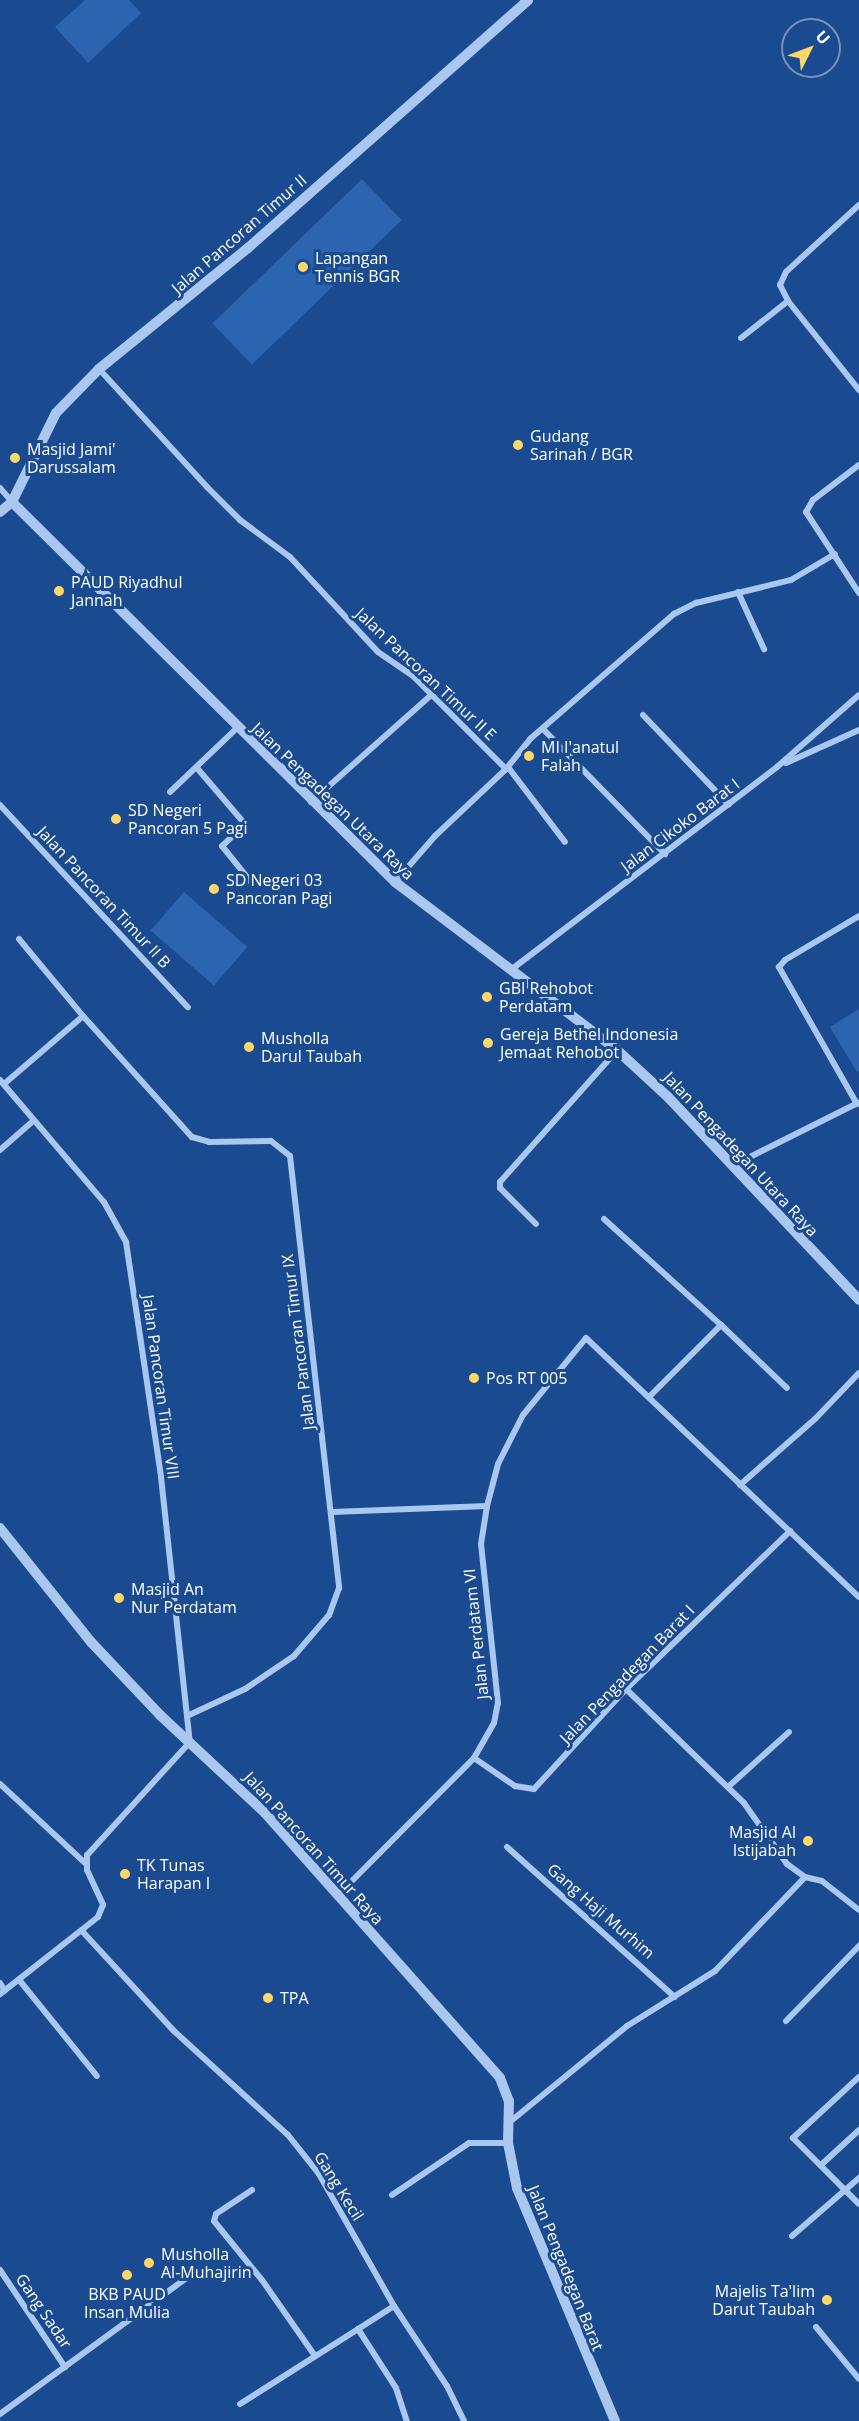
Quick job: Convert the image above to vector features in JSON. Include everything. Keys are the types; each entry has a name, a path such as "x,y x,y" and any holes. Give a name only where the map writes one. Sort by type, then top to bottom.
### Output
{"street":[{"name":"Jalan Pancoran Timur II","path":"0,512 12,502 56,413 99,369 248,248 528,0"},
{"path":"859,205 786,272 780,285 788,300 859,390"},
{"path":"741,338 788,300"},
{"name":"Jalan Pancoran Timur II E","path":"99,369 207,488 240,520 290,557 378,652 413,676 507,768 565,842"},
{"path":"859,465 807,505 808,518 835,554 859,593"},
{"path":"0,488 12,502"},
{"name":"Jalan Pengadegan Utara Raya","path":"12,502 310,803 395,882 617,1050 687,1115 859,1300"},
{"path":"395,882 435,836 507,768 543,729 674,614 696,603 791,580 835,554"},
{"path":"738,592 764,649"},
{"path":"310,803 431,695"},
{"name":"Jalan Cikoko Barat I","path":"512,969 729,805 777,767 859,695"},
{"path":"643,715 729,805"},
{"path":"170,792 236,729"},
{"path":"543,729 665,854"},
{"path":"777,767 859,730"},
{"path":"197,768 245,824 222,846 252,883"},
{"name":"Jalan Pancoran Timur II B","path":"0,805 188,1007"},
{"path":"734,1165 858,1103 779,968 785,960 859,916"},
{"name":"Jalan Pancoran Timur IX","path":"19,939 83,1016 192,1137 209,1142 271,1141 290,1156 339,1588 329,1615 314,1637 271,1675 188,1716"},
{"path":"2,1082 83,1016"},
{"path":"536,1224 500,1188 500,1182 617,1050"},
{"name":"Jalan Pancoran Timur VIII","path":"2,1082 104,1202 126,1242 161,1477 190,1742"},
{"path":"0,1150 33,1121"},
{"path":"604,1219 787,1388"},
{"path":"721,1325 649,1397 859,1597"},
{"name":"Jalan Perdatam VI","path":"336,1896 474,1758 494,1723 498,1703 481,1544 487,1506 498,1464 523,1414 586,1338 649,1397"},
{"path":"740,1485 816,1418 859,1373"},
{"path":"332,1512 487,1506"},
{"name":"Jalan Pancoran Timur Raya","path":"0,1528 91,1642 190,1742 244,1790 336,1896 490,2065 507,2090 511,2121"},
{"name":"Jalan Pengadegan Barat I","path":"474,1758 515,1786 534,1789 626,1689 790,1531"},
{"path":"626,1689 728,1787 780,1856 805,1877 822,1881 859,1910"},
{"path":"728,1787 789,1732"},
{"path":"86,1864 89,1850 190,1742"},
{"path":"0,1784 86,1864 103,1905 98,1917 20,1981 3,1992 0,1983"},
{"name":"Gang Haji Murhim","path":"507,1847 675,1997"},
{"path":"511,2121 627,2026 715,1971 805,1877"},
{"path":"854,1905 859,1899"},
{"name":"Gang Kecil","path":"82,1931 194,2049 288,2135 318,2174 394,2306 447,2386 464,2421"},
{"path":"786,2021 859,1946"},
{"path":"20,1981 97,2076"},
{"path":"859,2077 793,2138 859,2204"},
{"name":"Jalan Pengadegan Barat","path":"511,2121 508,2143 517,2188 615,2421"},
{"path":"821,2165 859,2130"},
{"path":"392,2195 469,2143 508,2143"},
{"path":"792,2236 859,2178"},
{"path":"252,2190 216,2214 214,2221 262,2280 315,2356"},
{"name":"Gang Sadar","path":"0,2270 64,2367"},
{"path":"0,2414 199,2270"},
{"path":"240,2404 394,2306"},
{"path":"816,2327 859,2379"},
{"path":"358,2329 396,2388 407,2421"}],"shaded area":[{"path":"85,0 129,0 141,13 88,63 55,27"},
{"name":"Lapangan Tennis BGR","path":"362,179 402,220 252,364 212,323"},
{"path":"184,892 247,947 214,986 151,930"},
{"path":"859,1009 859,1071 857,1072 830,1027"}],"place":[{"name":"Lapangan Tennis BGR","path":"303,267"},
{"name":"Gudang Sarinah / BGR","path":"518,445"},
{"name":"Masjid Jami' Darussalam","path":"15,458"},
{"name":"PAUD Riyadhul Jannah","path":"59,591"},
{"name":"MI I'anatul Falah","path":"529,756"},
{"name":"SD Negeri Pancoran 5 Pagi","path":"116,819"},
{"name":"SD Negeri 03 Pancoran Pagi","path":"214,889"},
{"name":"GBI Rehobot Perdatam","path":"487,997"},
{"name":"Gereja Bethel Indonesia Jemaat Rehobot","path":"488,1043"},
{"name":"Musholla Darul Taubah","path":"249,1047"},
{"name":"Pos RT 005","path":"474,1378"},
{"name":"Masjid An Nur Perdatam","path":"119,1598"},
{"name":"Masjid Al Istijabah","path":"808,1841"},
{"name":"TK Tunas Harapan I","path":"125,1874"},
{"name":"TPA","path":"268,1998"},
{"name":"Musholla Al-Muhajirin","path":"149,2263"},
{"name":"BKB PAUD Insan Mulia","path":"127,2275"},
{"name":"Majelis Ta'lim Darut Taubah","path":"827,2300"}]}
